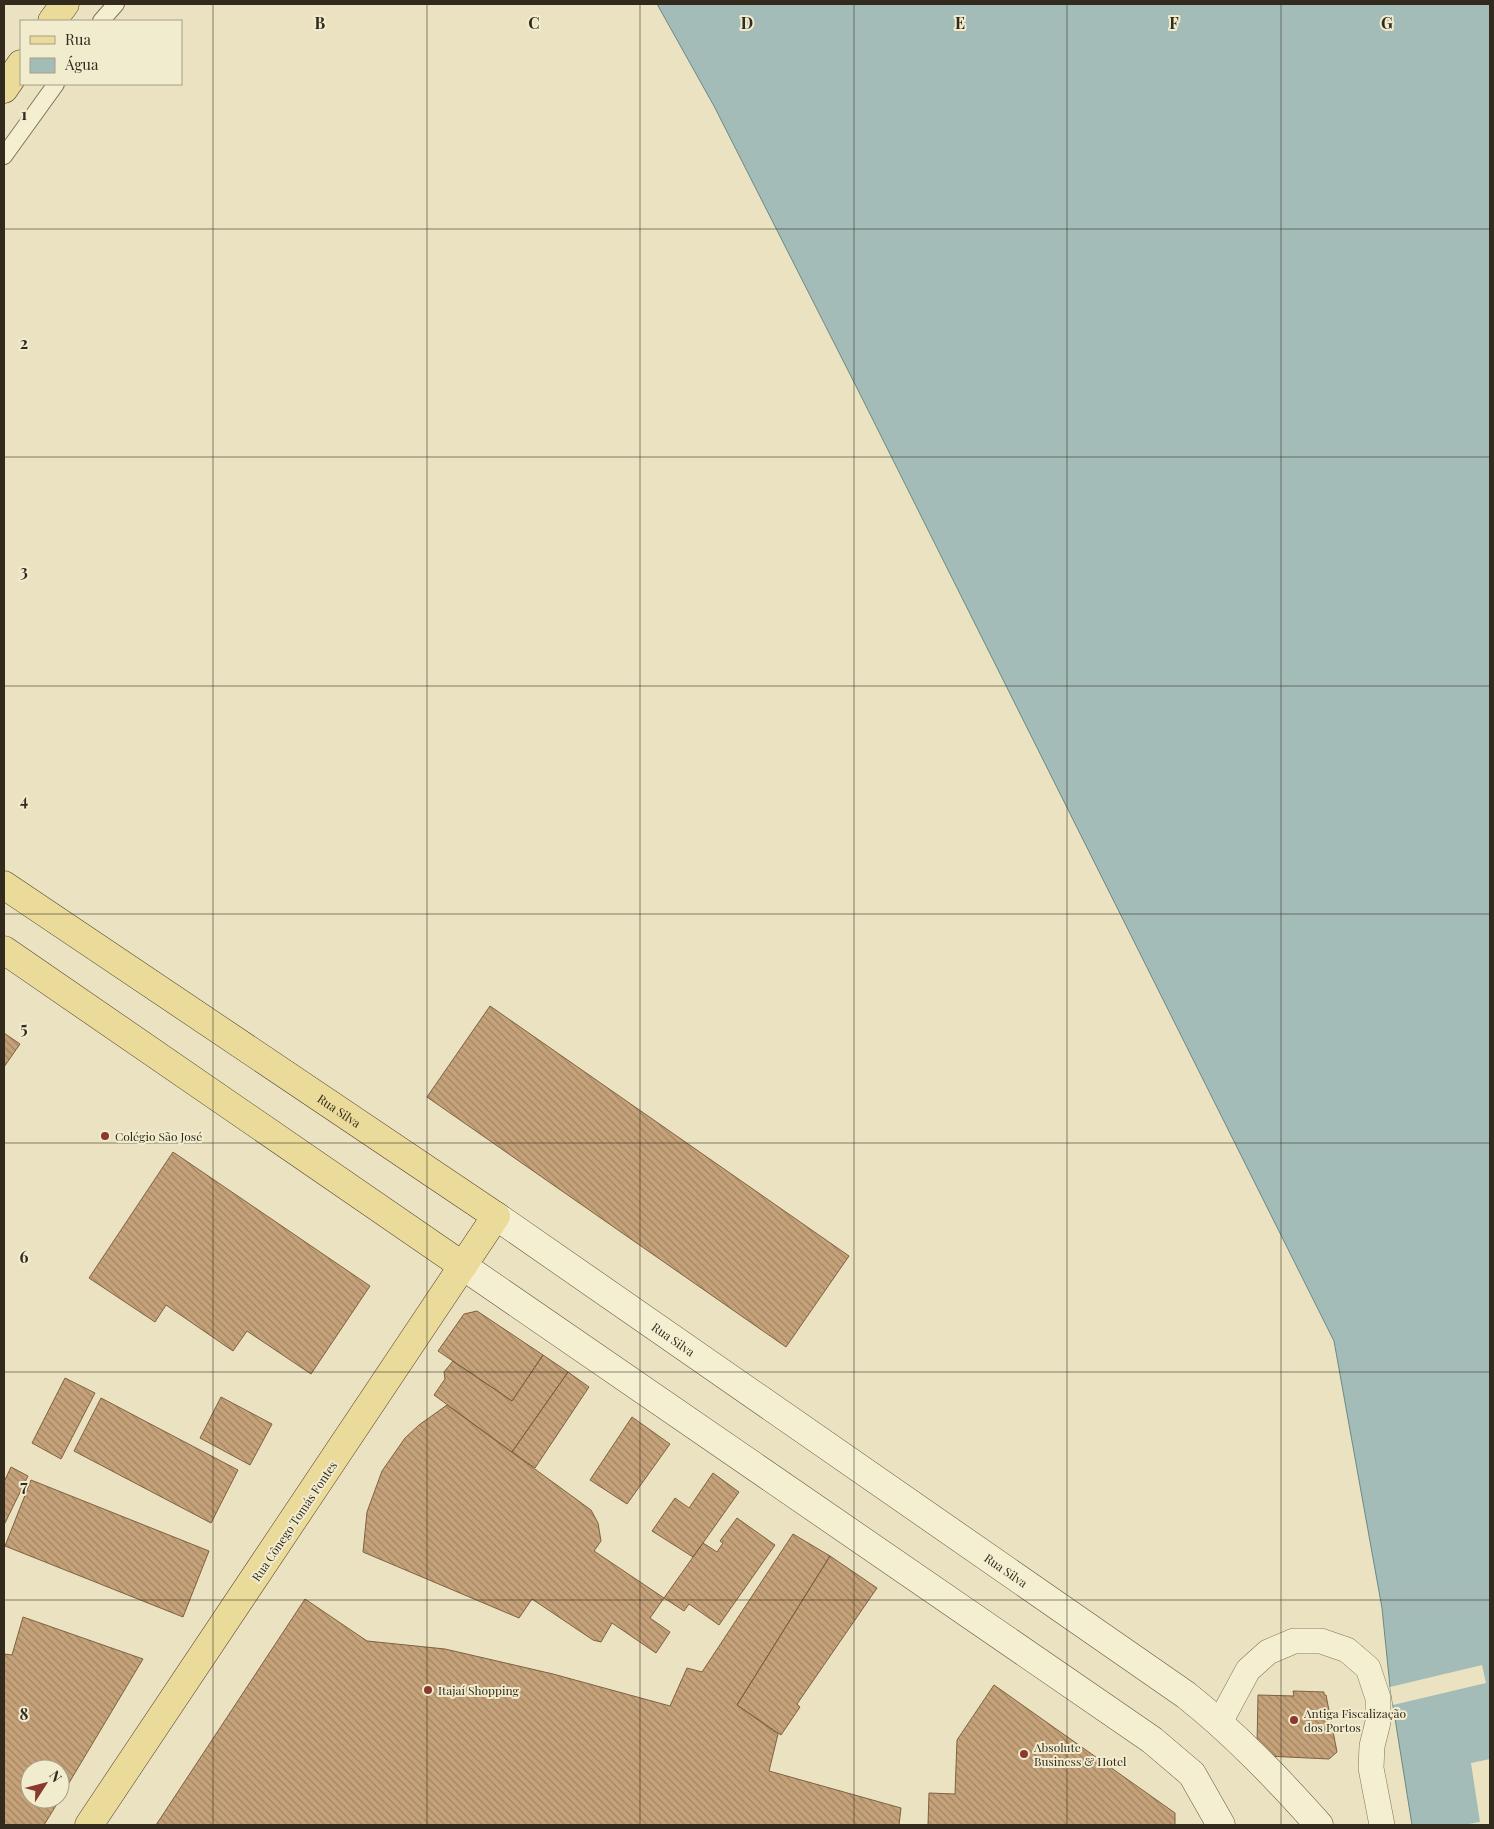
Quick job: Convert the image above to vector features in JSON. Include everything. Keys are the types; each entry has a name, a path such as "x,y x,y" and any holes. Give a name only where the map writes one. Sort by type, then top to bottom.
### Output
{"main road":[{"path":"53,20 65,4"},
{"path":"4,89 20,65"},
{"name":"Rua Silva","path":"4,885 496,1216 1186,1695 1220,1722 1270,1772 1318,1825"},
{"path":"4,950 1152,1740 1192,1774 1222,1825"},
{"name":"Rua Cônego Tomás Fontes","path":"89,1825 496,1216"}],"street":[{"path":"1220,1722 1248,1670 1268,1652 1294,1641 1321,1641 1347,1650 1368,1668 1378,1698 1378,1722 1372,1746 1371,1768 1382,1825"}],"lane":[{"path":"102,20 116,4"},
{"path":"4,156 55,85"}],"water":[{"path":"657,4 1490,4 1490,1825 1412,1825 1390,1687 1382,1608 1334,1341 860,394 714,106"}],"pier":[{"path":"1482,1665 1486,1683 1393,1705 1390,1687"},
{"path":"1490,1759 1490,1825 1463,1825 1480,1822 1471,1763"}],"building":[{"path":"490,1006 849,1256 786,1347 427,1097"},
{"path":"4,1033 20,1044 4,1067"},
{"path":"173,1152 370,1286 311,1374 247,1331 233,1351 166,1305 155,1322 89,1278"},
{"path":"477,1311 543,1355 512,1401 438,1351 464,1314"},
{"path":"543,1355 568,1372 512,1452 434,1395 445,1379 444,1372 453,1361 512,1401"},
{"path":"568,1372 589,1387 535,1468 512,1452"},
{"path":"65,1378 95,1393 61,1459 32,1443"},
{"path":"221,1397 272,1424 250,1465 200,1438"},
{"path":"101,1398 238,1470 211,1523 74,1451"},
{"path":"447,1405 591,1510 598,1523 601,1541 594,1551 664,1598 650,1618 670,1632 656,1653 612,1623 601,1642 593,1640 532,1599 519,1618 363,1552 367,1512 382,1471 405,1438 419,1425"},
{"path":"632,1417 670,1444 627,1504 590,1480"},
{"path":"11,1467 28,1476 4,1525 4,1482"},
{"path":"713,1473 739,1492 693,1557 652,1531 675,1498 689,1508"},
{"path":"31,1480 209,1551 183,1617 5,1546"},
{"path":"737,1518 775,1545 719,1625 689,1604 684,1611 664,1598 703,1543 717,1552 723,1543 720,1541"},
{"name":"Itajaí Shopping","path":"793,1534 830,1556 737,1705 778,1734 769,1771 901,1808 899,1825 156,1825 305,1599 367,1641 445,1649 553,1674 670,1706 687,1668 702,1672"},
{"path":"830,1556 877,1588 797,1704 800,1707 781,1735 737,1705"},
{"path":"23,1617 143,1659 70,1781 70,1759 20,1759 20,1809 54,1809 44,1825 4,1825 4,1654 12,1655"},
{"name":"Absolute Business & Hotel","path":"994,1685 1175,1813 1175,1825 928,1825 929,1793 955,1794 957,1740"},
{"name":"Antiga Fiscalização dos Portos","path":"1293,1691 1324,1692 1324,1695 1326,1695 1337,1752 1329,1759 1266,1756 1257,1745 1258,1695 1294,1696"}],"place":[{"name":"Colégio São José","path":"105,1136"},
{"name":"Itajaí Shopping","path":"428,1690"},
{"name":"Antiga Fiscalização dos Portos","path":"1294,1720"},
{"name":"Absolute Business & Hotel","path":"1024,1754"}]}
